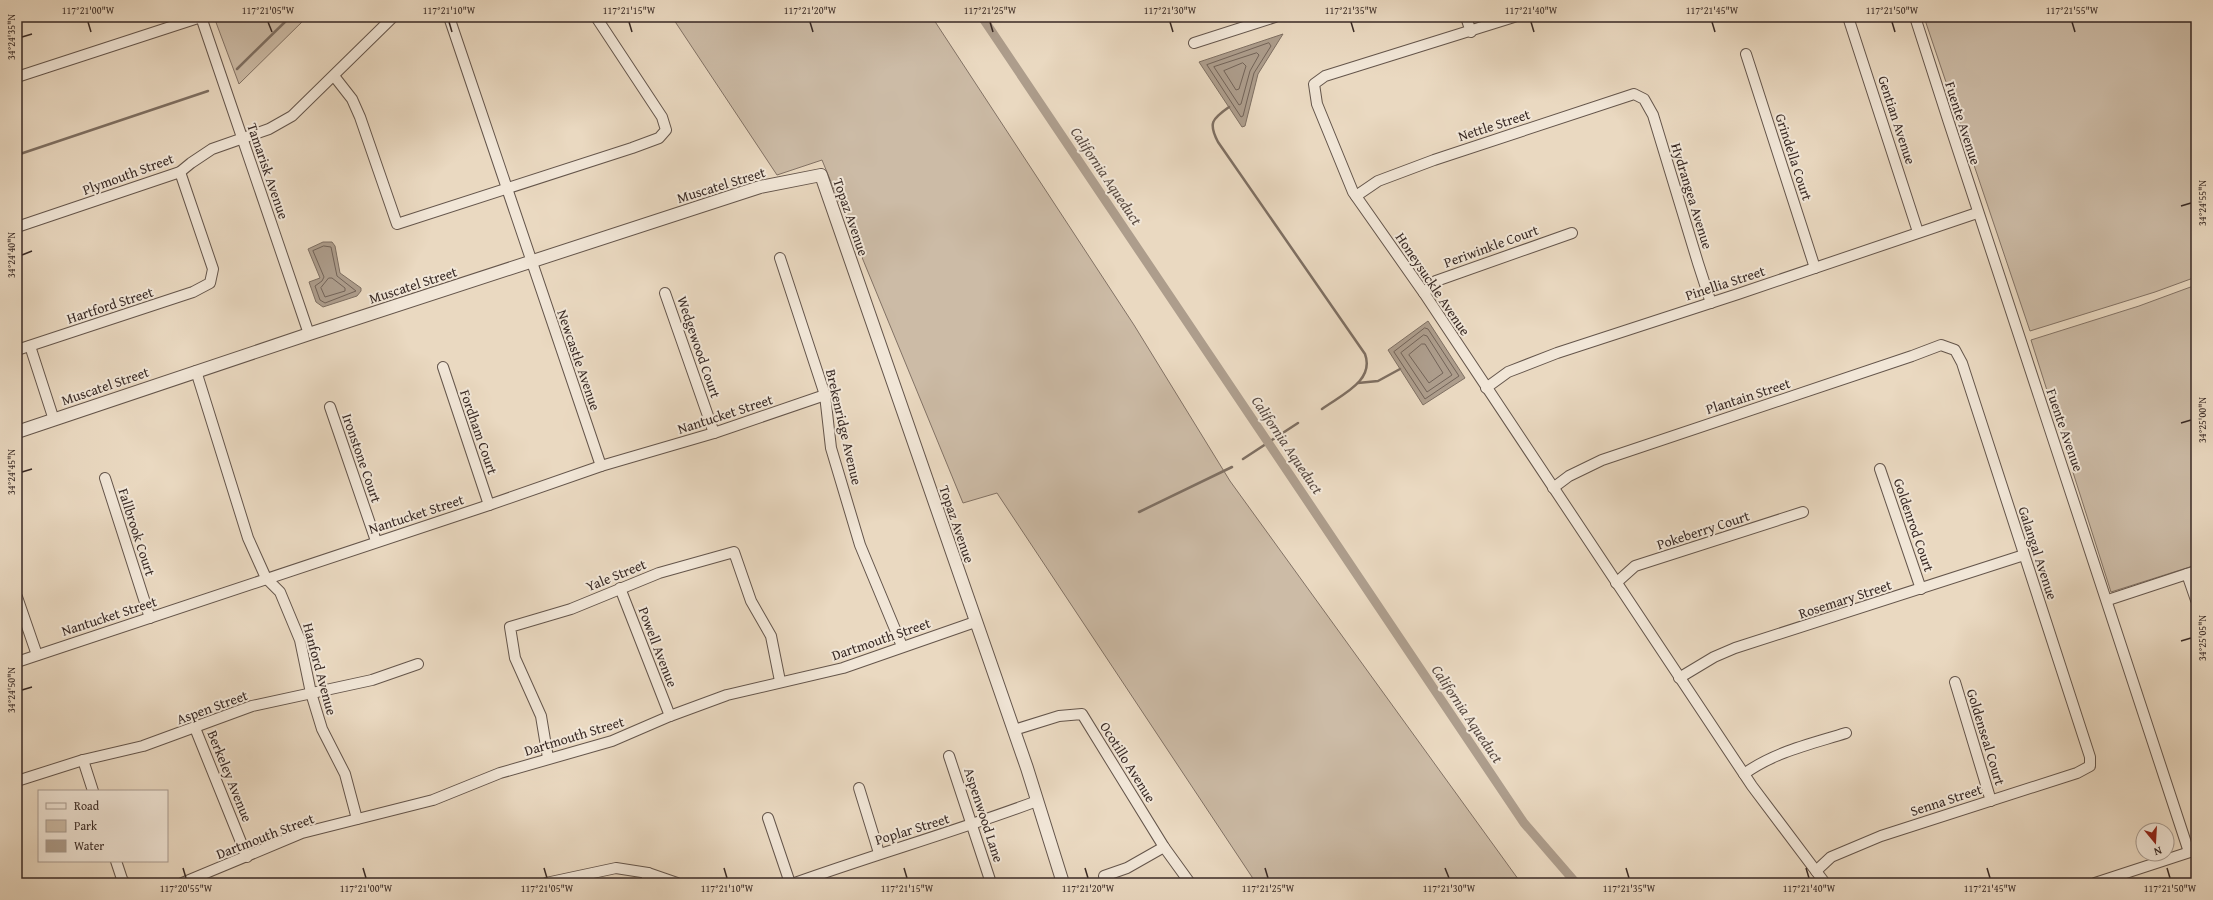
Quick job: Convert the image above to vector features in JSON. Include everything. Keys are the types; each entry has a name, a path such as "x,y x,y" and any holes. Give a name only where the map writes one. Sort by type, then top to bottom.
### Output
{"street":[{"path":"17,77 201,17"},
{"name":"Tamarisk Avenue","path":"201,17 309,334"},
{"name":"Plymouth Street","path":"17,227 180,172 212,149 269,129 292,116 393,17"},
{"name":"Newcastle Avenue","path":"449,17 508,188 600,466"},
{"path":"334,76 352,99 360,117 397,224 659,138 666,130 662,117 596,17"},
{"path":"1194,43 1275,17"},
{"path":"1466,17 1471,32 1514,17"},
{"name":"Gentian Avenue","path":"1848,17 1918,232"},
{"name":"Fuente Avenue","path":"1915,17 1977,213 2193,851"},
{"name":"Honeysuckle Avenue","path":"1471,32 1326,76 1314,84 1316,104 1356,196 1424,293 1744,774 1825,883"},
{"name":"Grindella Court","path":"1746,54 1815,268"},
{"name":"Nettle Street","path":"1356,196 1378,181 1434,160 1634,94 1644,99"},
{"name":"Hydrangea Avenue","path":"1644,99 1653,115 1698,263 1712,303"},
{"name":"Hartford Street","path":"17,350 193,292 210,283 213,268 180,172"},
{"name":"Muscatel Street","path":"17,432 196,371 760,187 821,175"},
{"name":"Topaz Avenue","path":"821,175 975,622 1014,730 1063,883"},
{"name":"Pinellia Street","path":"1486,388 1508,372 1557,353 1712,303 1977,213"},
{"name":"Periwinkle Court","path":"1424,293 1436,281 1572,233"},
{"name":"Brekenridge Avenue","path":"780,258 825,395 831,448 860,545 902,646"},
{"name":"Wedgewood Court","path":"665,293 714,433"},
{"name":"Plantain Street","path":"1553,488 1569,476 1610,457 1941,345 1955,350"},
{"path":"30,346 54,420"},
{"name":"Galangal Avenue","path":"1955,350 1962,363 2090,757 2090,766"},
{"name":"Fordham Court","path":"443,368 489,505"},
{"name":"Hanford Avenue","path":"196,371 248,538 266,578 280,592 300,640 311,693 322,729 345,774 357,819"},
{"name":"Nantucket Street","path":"17,662 376,541 489,505 600,466 714,433 825,395"},
{"name":"Ironstone Court","path":"330,407 376,541"},
{"name":"Goldenrod Court","path":"1880,468 1921,590"},
{"name":"Fallbrook Court","path":"105,478 150,618"},
{"name":"Pokeberry Court","path":"1616,583 1636,566 1803,512"},
{"name":"Yale Street","path":"548,758 541,716 515,658 510,627 571,609 659,573 734,552 751,601 771,636 780,681"},
{"name":"Rosemary Street","path":"1679,678 1708,660 1735,648 1921,590 2024,555"},
{"path":"2108,600 2192,572 2196,600"},
{"name":"Powell Avenue","path":"620,588 670,716"},
{"path":"17,597 37,654"},
{"name":"Dartmouth Street","path":"182,883 302,833 433,800 500,773 548,758 612,741 670,716 728,695 780,681 843,668 902,646 975,622"},
{"name":"Aspen Street","path":"17,781 83,760 144,746 252,706 372,680 418,664"},
{"name":"Goldenseal Court","path":"1955,682 1991,801"},
{"name":"Ocotillo Avenue","path":"1014,730 1058,716 1082,714 1164,847 1190,883"},
{"name":"Berkeley Avenue","path":"195,728 247,857"},
{"path":"1744,774 1757,764 1779,754 1846,733"},
{"name":"Aspenwood Lane","path":"949,756 991,883"},
{"path":"83,760 93,790"},
{"name":"Senna Street","path":"1816,871 1831,857 1881,836 2077,773 2090,766"},
{"path":"859,788 879,853"},
{"name":"Poplar Street","path":"795,883 879,853 973,825 1037,801"},
{"path":"768,818 790,883"},
{"path":"1104,876 1128,868 1164,847"},
{"path":"2095,883 2193,851"},
{"path":"116,862 122,879 125,883"},
{"path":"546,883 616,868 648,873 677,883"},
{"path":"646,883 648,873"}],"green space":[{"path":"214,17 307,17 239,84"},
{"path":"672,17 932,17 1134,325 1230,481 1521,883 1256,883 997,493 963,503 822,160 777,175"},
{"path":"1924,17 2196,17 2196,277 2155,292 2030,331"},
{"path":"2196,285 2196,565 2111,592 2031,340 2139,306"}],"water":[{"path":"1283,34 1258,74 1245,126 1242,127 1199,62"},
{"path":"323,242 332,242 335,246 340,273 361,288 361,291 357,296 323,307 316,302 309,282 320,278 308,249"},
{"path":"1428,321 1465,378 1423,405 1388,350"}],"waterway":[{"path":"237,69 290,17"},
{"name":"California Aqueduct","path":"982,17 1524,823 1576,883"},
{"path":"17,155 208,91"},
{"path":"1229,107 1215,118 1213,122 1213,130 1218,142 1365,354 1367,364 1361,380 1347,393 1322,409"},
{"path":"1358,383 1378,381 1400,369"},
{"name":"California Aqueduct","path":"1243,459 1298,423"},
{"path":"1139,512 1232,467"}]}
